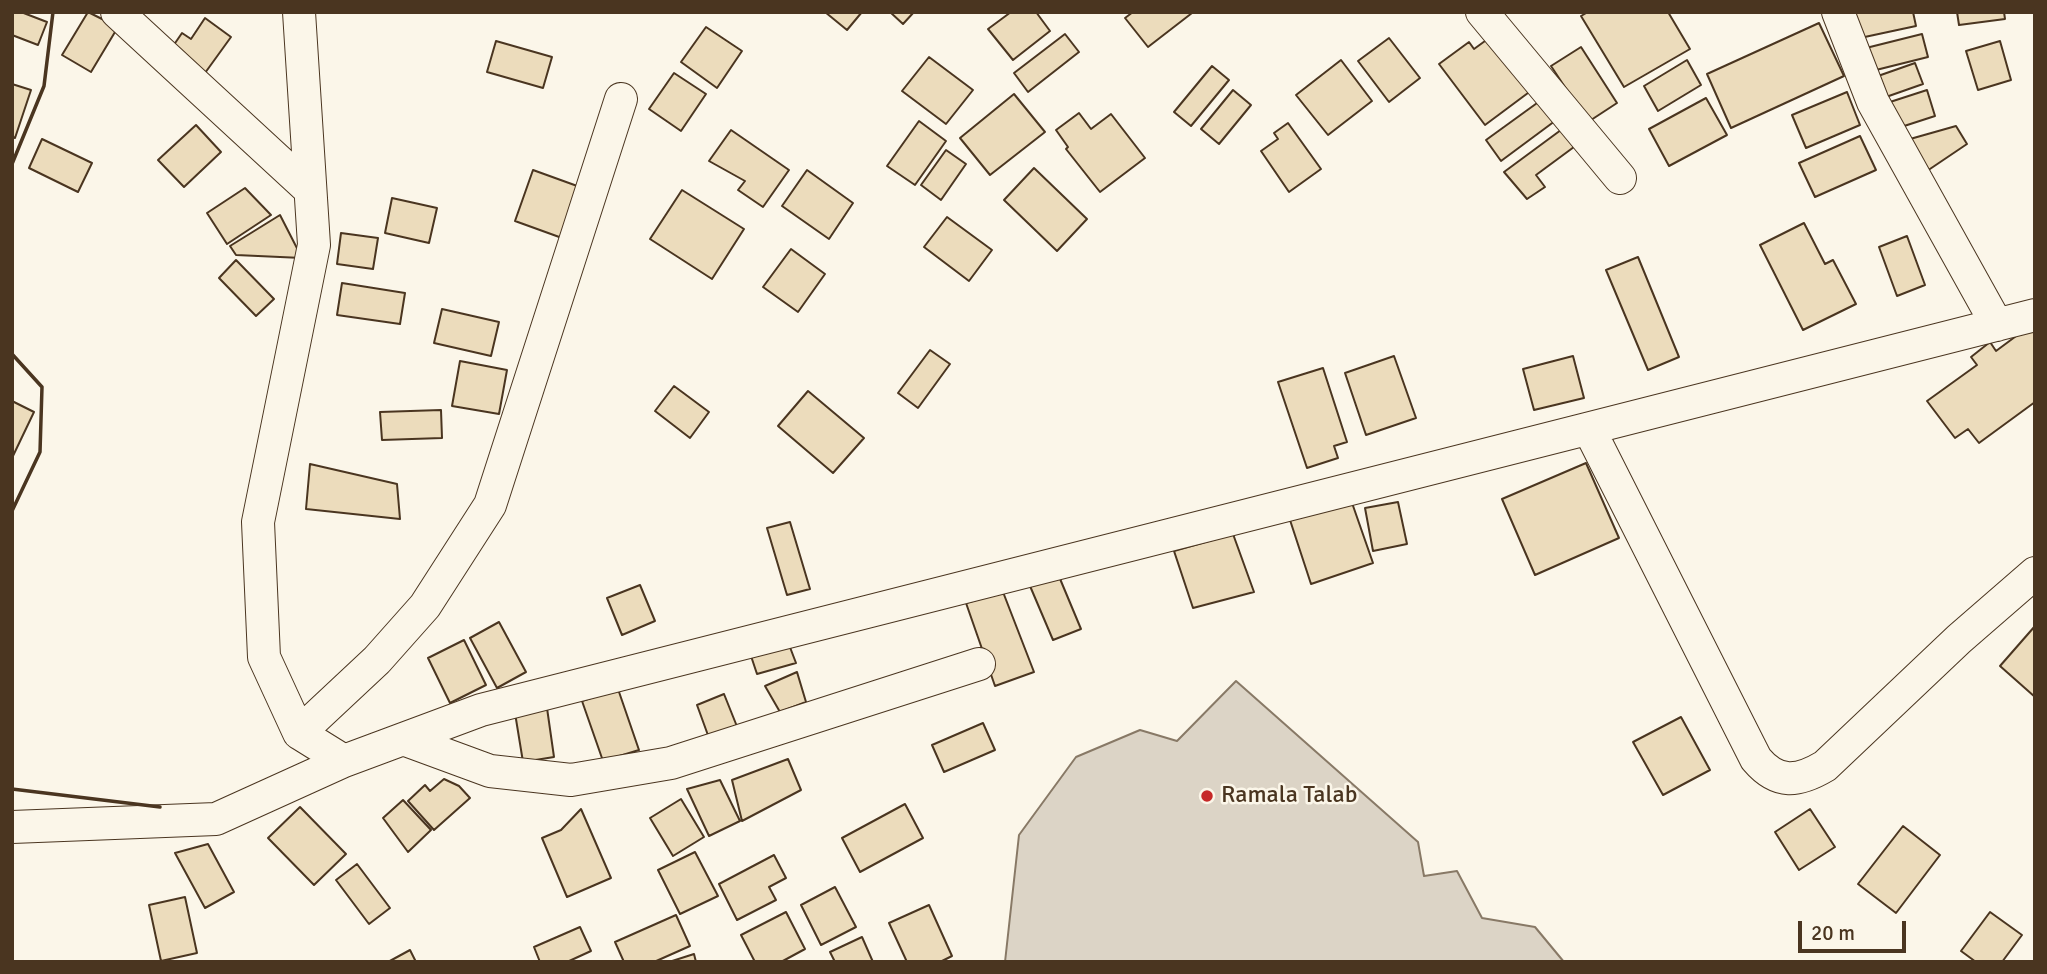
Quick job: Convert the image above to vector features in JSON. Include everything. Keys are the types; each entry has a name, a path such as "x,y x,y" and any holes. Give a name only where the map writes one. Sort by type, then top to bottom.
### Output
{"street":[{"path":"117,12 310,190"},
{"path":"299,12 314,245 258,522 264,657 299,733 344,761"},
{"path":"1482,12 1620,178"},
{"path":"1838,12 1873,102 1997,325"},
{"path":"299,733 377,660 425,606 490,505 621,99"},
{"path":"12,827 216,819 344,761 481,710 2035,315"},
{"path":"1589,429 1756,759 1768,773 1788,779 1810,775 1825,766 1959,639 2035,573"},
{"path":"403,739 490,771 571,780 671,763 979,664"}],"shaded area":[{"name":"Ramala Talab","path":"1236,681 1418,842 1424,876 1457,871 1482,918 1535,927 1564,962 1005,962 1019,835 1076,757 1140,730 1177,741"}],"building":[{"path":"12,12 21,12 47,22 38,45 12,35"},
{"path":"88,12 118,27 91,72 62,55"},
{"path":"825,12 862,12 847,30"},
{"path":"890,12 914,12 903,24"},
{"path":"1011,12 1036,12 1050,31 1013,60 988,29"},
{"path":"1133,12 1192,13 1148,47 1125,18"},
{"path":"1588,12 1668,12 1690,49 1624,87 1581,16"},
{"path":"1854,12 1913,12 1916,26 1860,38"},
{"path":"1957,12 2004,12 2005,19 1959,25"},
{"path":"205,18 231,37 205,73 171,49 182,33 191,39"},
{"path":"1819,23 1844,76 1731,128 1707,74"},
{"path":"706,27 742,51 717,88 681,62"},
{"path":"1496,33 1536,87 1485,125 1439,64 1469,42 1474,49"},
{"path":"1065,34 1079,52 1028,92 1014,73"},
{"path":"1922,34 1928,57 1872,71 1866,48"},
{"path":"1389,38 1420,78 1389,102 1358,61"},
{"path":"496,41 552,57 543,88 487,72"},
{"path":"2000,41 2011,80 1978,90 1966,51"},
{"path":"1581,47 1617,103 1588,122 1551,66"},
{"path":"929,57 973,90 946,124 902,91"},
{"path":"1341,60 1372,101 1328,135 1296,95"},
{"path":"1687,60 1701,85 1658,111 1644,86"},
{"path":"1915,63 1923,84 1886,97 1878,76"},
{"path":"1212,66 1229,80 1191,126 1174,112"},
{"path":"674,73 706,94 681,131 649,109"},
{"path":"12,84 31,90 15,138 12,137"},
{"path":"1233,90 1251,105 1219,144 1201,129"},
{"path":"1927,90 1935,116 1898,128 1890,102"},
{"path":"1847,92 1860,125 1806,148 1792,115"},
{"path":"1014,94 1045,132 990,175 960,138"},
{"path":"1544,98 1559,118 1501,161 1486,140"},
{"path":"1706,98 1727,135 1669,166 1649,129"},
{"path":"1079,113 1091,129 1111,114 1145,158 1100,192 1066,149 1068,147 1056,130"},
{"path":"919,121 946,141 915,185 887,166"},
{"path":"1288,123 1321,169 1289,192 1261,151 1278,139 1274,133"},
{"path":"196,125 221,152 184,187 158,160"},
{"path":"1956,126 1967,144 1924,173 1903,141"},
{"path":"1565,127 1578,144 1536,175 1545,187 1527,199 1504,172"},
{"path":"731,130 789,170 763,207 738,190 745,181 709,161"},
{"path":"1860,136 1876,170 1815,197 1799,163"},
{"path":"42,139 92,163 78,192 29,168"},
{"path":"946,150 966,164 941,200 921,185"},
{"path":"1034,168 1087,219 1057,251 1004,200"},
{"path":"533,170 580,187 562,238 515,221"},
{"path":"807,170 853,203 829,239 782,206"},
{"path":"245,188 271,215 227,244 207,213"},
{"path":"682,190 744,229 712,279 650,239"},
{"path":"392,198 437,208 429,243 385,233"},
{"path":"280,215 302,258 236,255 230,246"},
{"path":"947,217 992,250 969,281 924,247"},
{"path":"1804,223 1825,264 1833,260 1856,304 1803,330 1760,245"},
{"path":"341,233 378,238 373,269 337,264"},
{"path":"1907,236 1925,285 1897,296 1879,247"},
{"path":"791,249 825,274 798,312 763,287"},
{"path":"1638,257 1679,357 1648,370 1606,270"},
{"path":"236,260 274,299 256,316 219,278"},
{"path":"342,283 405,293 400,324 337,315"},
{"path":"442,309 499,322 491,356 434,343"},
{"path":"2035,322 2035,402 1979,443 1968,429 1955,438 1927,401 1977,365 1971,357 1990,342 1996,351"},
{"path":"930,350 950,364 918,408 898,393"},
{"path":"1394,356 1416,418 1366,435 1345,373"},
{"path":"1573,356 1584,398 1534,410 1523,369"},
{"path":"460,361 507,370 499,414 452,406"},
{"path":"1323,368 1347,442 1334,446 1338,458 1307,468 1278,382"},
{"path":"674,386 709,412 690,438 655,411"},
{"path":"808,391 864,438 833,473 778,426"},
{"path":"12,401 34,412 12,458"},
{"path":"441,410 442,438 382,440 380,412"},
{"path":"1586,463 1619,538 1535,575 1502,499"},
{"path":"310,464 397,484 400,519 306,509"},
{"path":"1351,500 1373,563 1311,584 1289,517"},
{"path":"1398,502 1407,544 1373,551 1365,508"},
{"path":"790,522 810,589 787,595 767,528"},
{"path":"1233,534 1254,592 1193,608 1174,551"},
{"path":"1058,574 1081,629 1053,640 1030,586"},
{"path":"640,585 655,621 622,635 607,598"},
{"path":"1003,592 1034,672 995,686 966,603"},
{"path":"499,622 526,672 497,688 470,638"},
{"path":"2035,626 2035,697 2000,666"},
{"path":"464,640 486,685 450,703 428,658"},
{"path":"788,642 796,663 757,674 750,653"},
{"path":"797,672 806,702 780,712 765,686"},
{"path":"618,689 639,750 603,761 582,701"},
{"path":"724,694 738,729 709,738 697,705"},
{"path":"547,708 554,757 523,762 515,713"},
{"path":"1681,717 1710,770 1663,795 1633,742"},
{"path":"983,723 995,750 944,772 932,745"},
{"path":"788,759 801,790 742,821 732,780"},
{"path":"444,779 459,786 470,798 434,830 408,801 425,785 430,791"},
{"path":"720,780 740,821 709,836 687,789"},
{"path":"681,799 704,837 673,856 650,818"},
{"path":"403,800 431,830 408,852 383,818"},
{"path":"905,804 923,838 860,872 842,838"},
{"path":"300,807 346,854 314,885 268,838"},
{"path":"581,809 611,878 567,897 542,838 561,830"},
{"path":"1810,809 1835,847 1799,870 1775,832"},
{"path":"1903,826 1940,855 1896,913 1858,884"},
{"path":"208,844 234,892 205,908 175,853"},
{"path":"695,852 718,896 680,914 658,870"},
{"path":"774,855 786,878 769,887 776,900 737,920 719,884"},
{"path":"357,864 390,908 369,924 336,880"},
{"path":"835,887 856,927 821,945 801,905"},
{"path":"185,897 197,953 161,961 149,905"},
{"path":"929,905 952,956 940,962 907,962 889,923"},
{"path":"786,912 805,949 781,962 755,962 741,935"},
{"path":"1990,912 2022,935 2002,962 1976,962 1961,951"},
{"path":"676,915 690,946 654,962 624,962 615,942"},
{"path":"580,927 591,951 567,962 540,962 534,947"},
{"path":"862,937 873,962 835,962 830,952"},
{"path":"410,950 416,962 388,962"},
{"path":"694,954 696,962 669,962"}],"wall":[{"path":"12,164 44,86 53,12"},
{"path":"12,354 42,387 40,452 12,511"},
{"path":"12,789 160,807"}],"place":[{"name":"Ramala Talab","path":"1207,796"}]}
